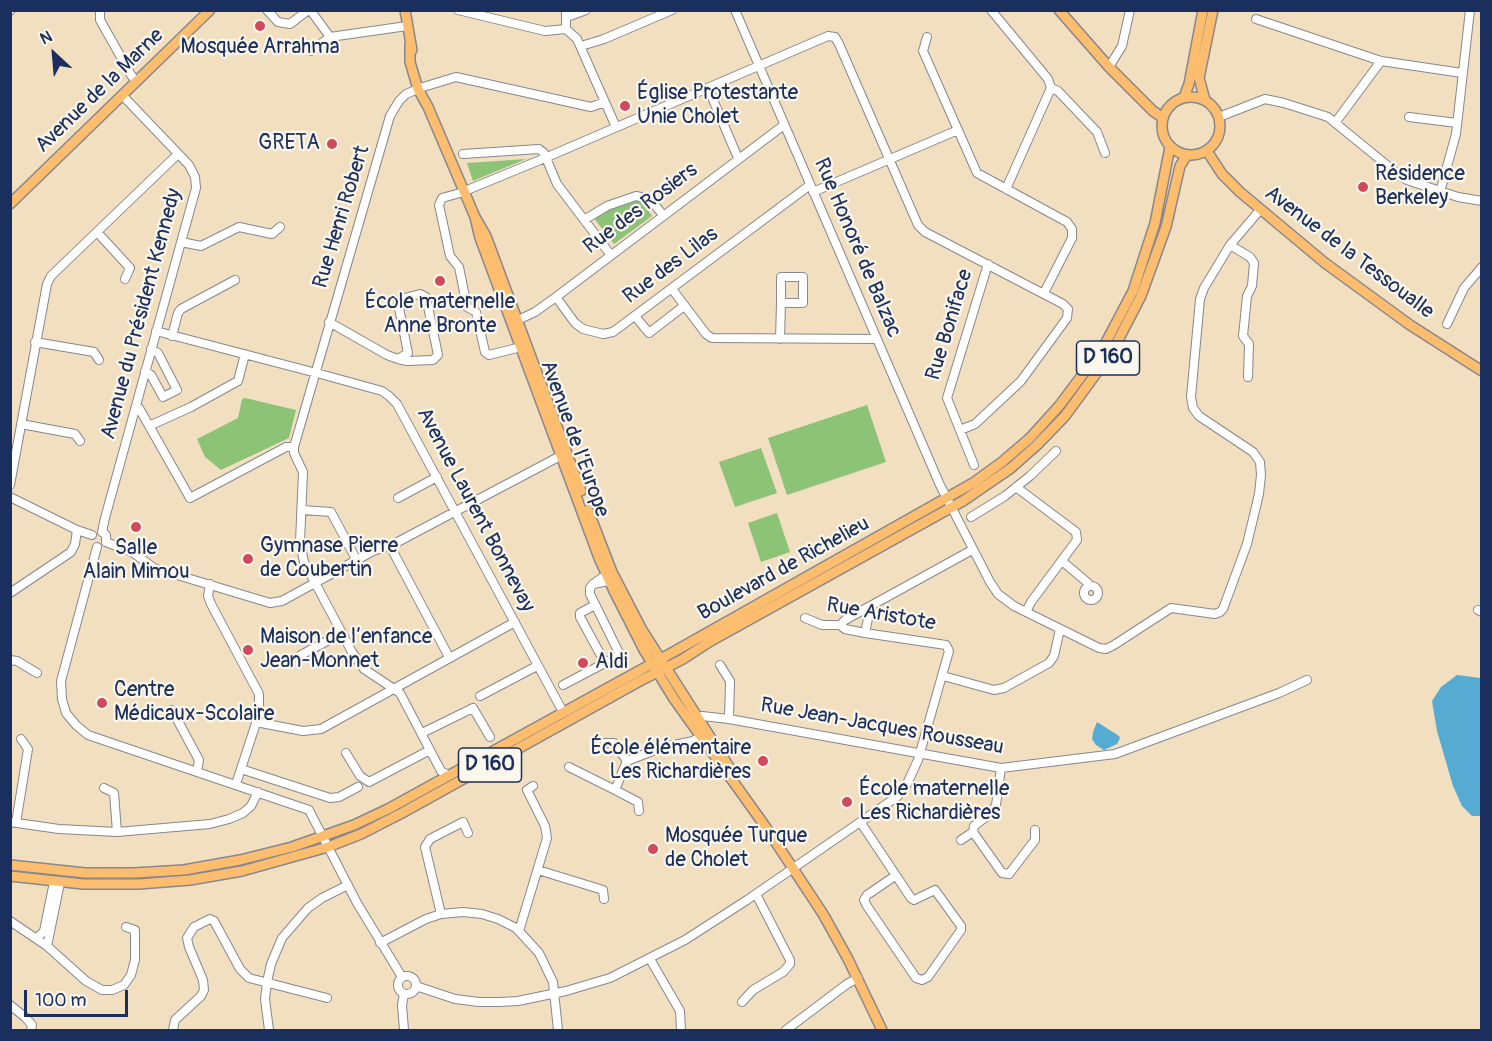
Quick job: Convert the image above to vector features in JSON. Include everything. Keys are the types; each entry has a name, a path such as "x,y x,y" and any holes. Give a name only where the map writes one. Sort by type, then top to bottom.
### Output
{"main road":[{"name":"Avenue de la Marne","path":"12,201 210,10"},
{"name":"Avenue de l’Europe","path":"405,10 420,88 475,217 486,236 518,320 607,578 659,665"},
{"path":"1059,10 1109,67 1163,118"},
{"path":"1184,98 1203,10"},
{"path":"1205,100 1199,78 1213,10"},
{"path":"1191,96 1205,100 1214,107 1220,117 1219,136 1207,151 1197,154 1188,155 1170,147 1163,133 1163,118 1167,109 1175,102 1191,96"},
{"name":"Boulevard de Richelieu","path":"659,665 946,499 1002,462 1030,438 1059,406 1104,346 1133,291 1155,223 1170,147"},
{"name":"Avenue de la Tessoualle","path":"1207,151 1222,174 1260,210 1325,263 1410,325 1482,370"},
{"name":"Boulevard de Richelieu","path":"563,712 640,670 676,663 709,642 951,509 987,486 1037,445 1065,416 1112,352 1141,296 1166,227 1180,166 1188,155"},
{"name":"Avenue de l’Europe","path":"475,217 480,238 521,348 605,556 642,630 653,646 659,665"},
{"path":"659,665 823,914 858,978 882,1030"},
{"name":"D 160","path":"10,876 57,882 139,884 190,880 242,871 328,847 361,834 402,813 659,665"},
{"name":"D 160","path":"10,865 85,873 184,870 240,860 323,838 388,809 563,712"}],"street":[{"path":"100,10 100,20 136,81"},
{"path":"267,10 278,22 290,24 311,11 330,37"},
{"path":"458,10 545,31 566,29 581,46 616,127"},
{"path":"566,29 567,14 586,10"},
{"name":"Rue Honoré de Balzac","path":"735,10 946,499"},
{"path":"991,10 1048,80 1051,88 1006,189"},
{"path":"1109,67 1122,46 1130,10"},
{"path":"1440,192 1457,123 1470,10"},
{"path":"581,46 604,39 668,11"},
{"path":"1256,19 1380,61 1462,74"},
{"path":"311,51 330,37 407,26"},
{"path":"521,348 489,355 485,352 476,312 467,307 459,267 450,256 440,205 442,198 545,158 820,38 835,37 918,225 925,232 1063,303 1068,309 1067,318 1028,372 995,407 975,424 960,430"},
{"path":"927,37 923,51 977,173 1067,222 1072,229 1072,238 1044,293"},
{"path":"1335,123 1380,61"},
{"path":"420,88 456,77 591,107 605,102"},
{"name":"Rue Henri Robert","path":"294,447 390,116 399,101 420,88"},
{"path":"708,88 738,158"},
{"path":"1051,88 1058,91 1098,132 1105,153"},
{"name":"Avenue du Président Kennedy","path":"102,532 196,188 195,177 189,165 122,95"},
{"path":"1220,117 1264,99 1328,117 1399,175 1440,192 1482,201"},
{"path":"1409,117 1457,123"},
{"name":"Rue des Rosiers","path":"518,320 535,312 556,297 784,124"},
{"name":"Rue des Lilas","path":"556,297 575,323 583,329 603,334 613,332 812,189 889,160 958,130"},
{"path":"464,154 539,149 544,153 557,184 610,254"},
{"path":"10,485 46,284 51,276 178,154"},
{"path":"584,220 607,206 636,196 650,199 663,215"},
{"path":"946,499 998,594 1026,612 1091,645 1106,649 1171,608 1215,614 1223,609 1247,544 1259,494 1261,475 1260,462 1253,452 1199,416 1193,408 1191,397 1200,299 1204,288 1230,245 1260,210"},
{"path":"181,242 201,246 239,227 272,234 280,227"},
{"path":"97,232 130,268 125,279"},
{"path":"1230,245 1250,257 1254,263 1252,286 1247,296 1243,336 1249,344 1248,376"},
{"name":"Rue Boniface","path":"974,465 947,398 988,264"},
{"path":"1447,324 1464,288 1482,267"},
{"path":"780,339 781,277 803,277 803,303 781,303"},
{"path":"172,336 181,309 235,280"},
{"path":"672,289 706,334 712,338 876,339"},
{"path":"329,322 376,350 398,359 433,360 438,355 426,297 420,294 401,298 398,303 408,353 398,359"},
{"path":"635,315 649,333 684,306"},
{"name":"Avenue Laurent Bonnevay","path":"156,331 315,372 382,391 389,396 397,404 563,712"},
{"path":"35,342 94,352 99,360"},
{"path":"145,371 151,375 163,397 177,390 158,353 151,349"},
{"path":"149,426 238,381 245,354"},
{"path":"136,406 190,498 286,447 294,447 294,453 303,472 301,554 342,633 364,669 400,693 443,774 448,775"},
{"path":"21,424 75,434 80,441"},
{"path":"971,517 1016,487 1056,451"},
{"path":"106,542 132,552 154,568 270,603 282,601 373,550 390,546 564,454"},
{"path":"398,498 437,477"},
{"path":"1016,487 1076,532 1077,540 1026,612"},
{"path":"10,497 77,530 92,535 102,532 107,538 106,542 103,546 98,547"},
{"path":"302,510 331,512 356,559"},
{"path":"10,593 70,552 75,544 77,530"},
{"path":"92,535 92,543 98,547"},
{"path":"390,546 449,657"},
{"path":"98,547 61,681 66,713 88,735 309,810 380,943 402,977"},
{"path":"840,625 845,620 972,550"},
{"path":"1062,561 1089,586"},
{"path":"563,685 620,655 590,594 590,588 593,584 607,578 608,573 615,585 620,588"},
{"path":"210,584 208,596 211,604 259,694 259,714 236,784"},
{"path":"595,605 580,613 580,617 605,663"},
{"path":"865,633 868,608"},
{"name":"Rue Aristote","path":"416,986 455,999 479,1002 518,1001 610,978 685,940 898,796 915,769 920,754 949,651 946,645 865,633 845,629 840,625 822,625 806,618"},
{"path":"256,722 303,731 321,729 514,622"},
{"path":"943,676 994,690 1004,688 1049,663 1054,656 1060,629"},
{"path":"301,655 342,633"},
{"path":"10,660 17,661 37,673"},
{"path":"720,664 730,681 729,719"},
{"path":"480,696 537,666"},
{"name":"Rue Jean-Jacques Rousseau","path":"695,721 702,716 729,719 1001,768 1115,754 1279,693 1307,680"},
{"path":"422,733 473,708 490,737"},
{"path":"172,710 199,760 197,771"},
{"path":"615,790 627,761 660,748 687,743 704,734"},
{"path":"21,739 28,748 13,823 59,829 117,832 210,824 243,813 251,806 258,792"},
{"path":"605,743 614,743 627,761"},
{"path":"346,753 360,776 369,782 430,750"},
{"path":"569,767 638,802 639,811"},
{"path":"1001,768 996,805 992,813 974,826 973,832 1002,873 1009,874 1035,840 1035,830"},
{"path":"241,769 335,798 358,787"},
{"path":"519,931 547,832 527,790 533,786"},
{"path":"104,788 114,793 117,832"},
{"path":"298,805 303,789"},
{"path":"441,914 425,847 430,839 463,822 468,833"},
{"path":"861,823 910,898 914,900 935,890 961,926 961,930 928,977 922,980 916,978 864,900 867,895 895,876"},
{"path":"961,840 973,832"},
{"path":"538,870 603,890 604,899"},
{"path":"37,938 44,931 57,882"},
{"path":"48,946 57,882"},
{"path":"269,1030 265,999 275,952 291,926 308,908 348,885"},
{"path":"742,1002 748,994 783,972 790,964 756,894"},
{"path":"380,943 426,919 441,914 463,912 498,919 519,931 539,953 553,982 558,1030"},
{"path":"173,1030 175,1020 201,996 204,990 203,980 189,947 189,932 210,919 214,921 244,974 249,978 327,998"},
{"path":"10,921 48,946 94,987 102,990 112,990 124,985 134,968 135,930 126,927"},
{"path":"650,959 680,1011 681,1030"},
{"path":"402,977 413,978 416,986 412,993 404,994 399,991 397,985 402,977"},
{"path":"786,1030 858,978"},
{"path":"404,994 402,1005 404,1030"},
{"path":"10,1005 26,1017 32,1025 32,1030"}],"green space":[{"path":"526,159 473,181 467,163"},
{"path":"634,199 642,202 652,216 614,244 593,217"},
{"path":"242,399 296,410 289,438 221,470 205,457 197,439 238,418"},
{"path":"867,405 886,462 787,495 768,438"},
{"path":"761,448 777,493 735,507 719,462"},
{"path":"777,513 790,552 761,562 748,523"}],"water":[{"path":"1457,675 1481,678 1481,816 1472,816 1462,806 1453,786 1437,731 1432,701 1441,687"},
{"path":"1097,722 1119,736 1117,744 1104,750 1096,745 1092,739"}],"place":[{"name":"Mosquée Arrahma","path":"260,26"},
{"name":"Église Protestante Unie Cholet","path":"625,106"},
{"name":"GRETA","path":"332,144"},
{"name":"Résidence Berkeley","path":"1363,187"},
{"name":"École maternelle Anne Bronte","path":"440,281"},
{"name":"Salle Alain Mimou","path":"136,527"},
{"name":"Gymnase Pierre de Coubertin","path":"248,559"},
{"name":"Maison de l’enfance Jean-Monnet","path":"248,650"},
{"name":"Aldi","path":"583,663"},
{"name":"Centre Médicaux-Scolaire","path":"102,703"},
{"name":"École élémentaire Les Richardières","path":"763,761"},
{"name":"École maternelle Les Richardières","path":"847,802"},
{"name":"Mosquée Turque de Cholet","path":"653,849"}]}
